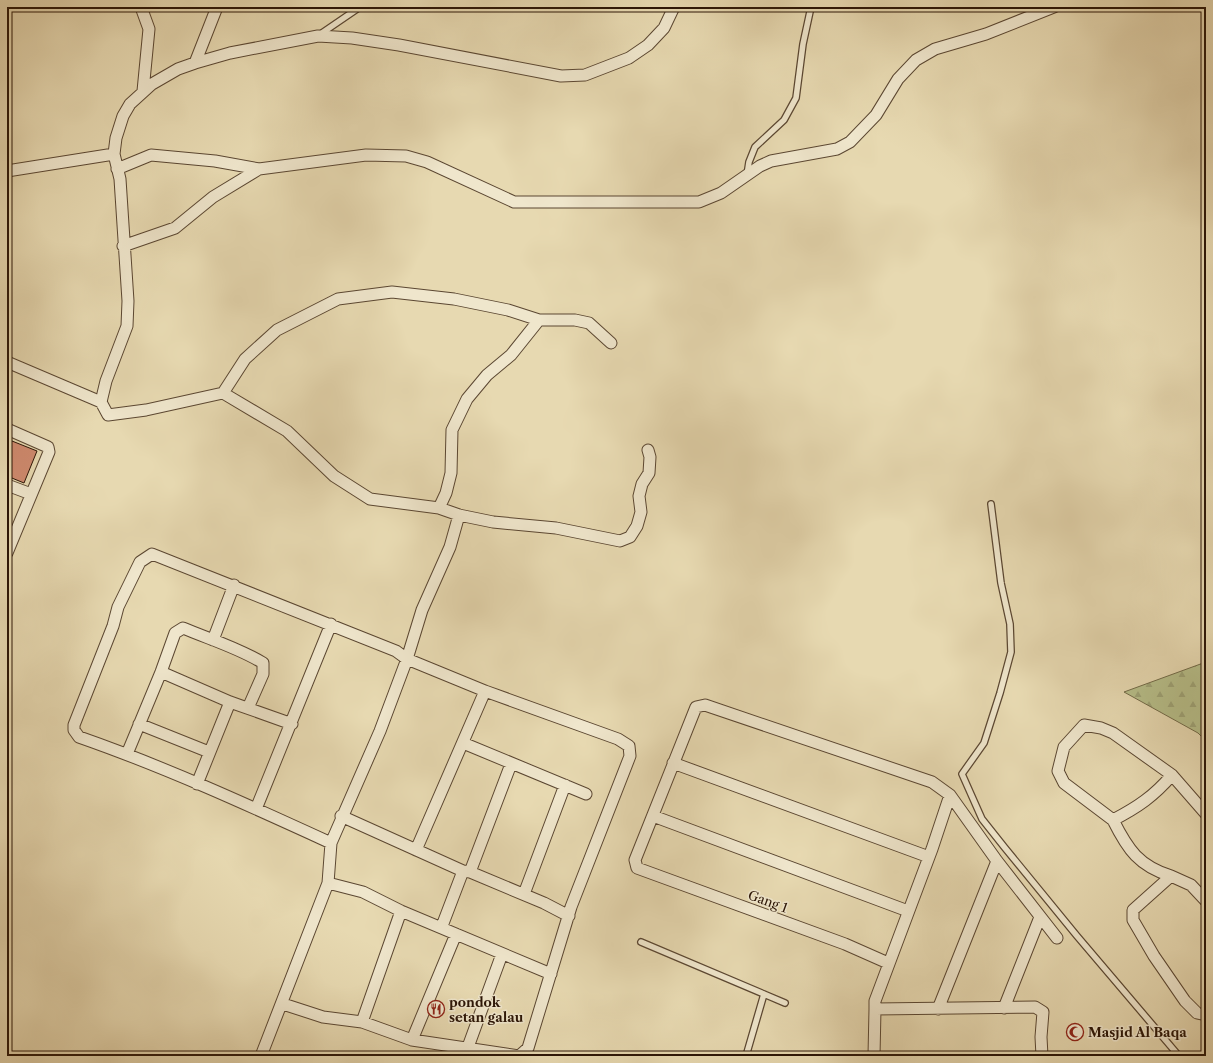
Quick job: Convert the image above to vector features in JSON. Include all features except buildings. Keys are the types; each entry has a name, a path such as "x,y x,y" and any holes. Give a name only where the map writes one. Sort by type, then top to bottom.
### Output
{"street":[{"path":"141,7 149,29 143,91"},
{"path":"195,63 217,7"},
{"path":"101,402 106,381 127,326 128,301 123,246 120,179 114,154 116,138 123,116 130,104 143,91 178,69 195,63 230,53 318,36 352,38 399,45 561,76 575,76 595,73 635,53 648,44 664,28 674,7"},
{"path":"117,169 151,156 215,160 259,169 366,155 406,156 447,171 508,200 521,202 699,202 721,193 771,161 837,150 864,130 876,115 898,79 916,60 935,49 986,34 1054,7"},
{"path":"7,171 114,154"},
{"path":"123,246 175,228 213,196 259,169"},
{"path":"223,393 245,359 278,330 338,299 392,292 454,299 508,310 539,320 576,320 589,323 611,343"},
{"path":"439,508 446,493 452,473 452,430 467,399 486,375 511,355 539,320"},
{"path":"7,362 101,402 108,415 146,410 223,393 287,431 334,476 370,499 439,508 459,515 493,522 556,528 620,541 630,537 637,526 641,512 639,496 642,484 649,473 650,457 648,450"},
{"path":"7,429 48,447 49,452 8,546"},
{"path":"7,484 31,494"},
{"path":"261,1056 283,1004 328,883 330,843 380,731 407,659 417,624 450,547 459,515"},
{"path":"283,1004 323,1016 362,1022 412,1040 468,1047 519,1056 528,1048 569,916 630,756 629,746 618,739 485,691 407,659 396,651 331,624 152,554 140,562 118,607 113,626 74,725 74,730 79,737 127,754 256,809 330,843"},
{"path":"213,640 234,586"},
{"path":"256,809 292,724 331,624"},
{"path":"127,754 161,672 175,633 178,629 183,628 213,640 254,657 263,664 263,674 248,708"},
{"path":"161,672 230,702 292,724"},
{"path":"416,850 485,691"},
{"path":"197,784 230,702"},
{"path":"908,911 652,816 696,707 705,705 932,782 950,795 997,861 1057,938"},
{"path":"139,724 209,752"},
{"path":"1206,814 1172,774 1113,733 1101,728 1084,725 1064,747 1058,771 1064,783 1113,820 1130,849 1139,859 1154,871 1171,876 1191,885 1206,901"},
{"path":"463,743 586,794"},
{"path":"673,763 929,857"},
{"path":"442,926 467,871 511,764"},
{"path":"1113,820 1137,808 1156,793 1172,774"},
{"path":"524,894 565,785"},
{"path":"874,1056 875,1001 929,857 950,795"},
{"path":"342,816 416,850 524,894 569,916"},
{"name":"Gang 1","path":"652,816 635,860 637,868 845,944 888,963"},
{"path":"938,1009 997,861"},
{"path":"1171,876 1133,910 1133,920 1154,956 1185,1001 1197,1013 1206,1016"},
{"path":"328,883 363,892 401,911 442,926 456,934 551,974"},
{"path":"362,1022 401,911"},
{"path":"1004,1008 1040,917"},
{"path":"412,1040 456,934"},
{"path":"468,1047 502,954"},
{"path":"875,1010 1035,1007 1043,1012 1041,1038 1042,1056"}],"lane":[{"path":"318,36 360,7"},
{"path":"747,175 749,162 755,147 784,120 796,98 803,44 811,7"},
{"path":"991,504 1001,583 1010,624 1010,652 1000,693 984,744 962,774 982,819 1077,936 1179,1056"},
{"path":"641,942 785,1002"},
{"path":"746,1056 764,994"}],"green space":[{"path":"1206,662 1206,741 1198,733 1124,692"}],"place":[{"name":"pondok setan galau","path":"436,1009"},
{"name":"Masjid Al Baqa","path":"1075,1032"}]}
